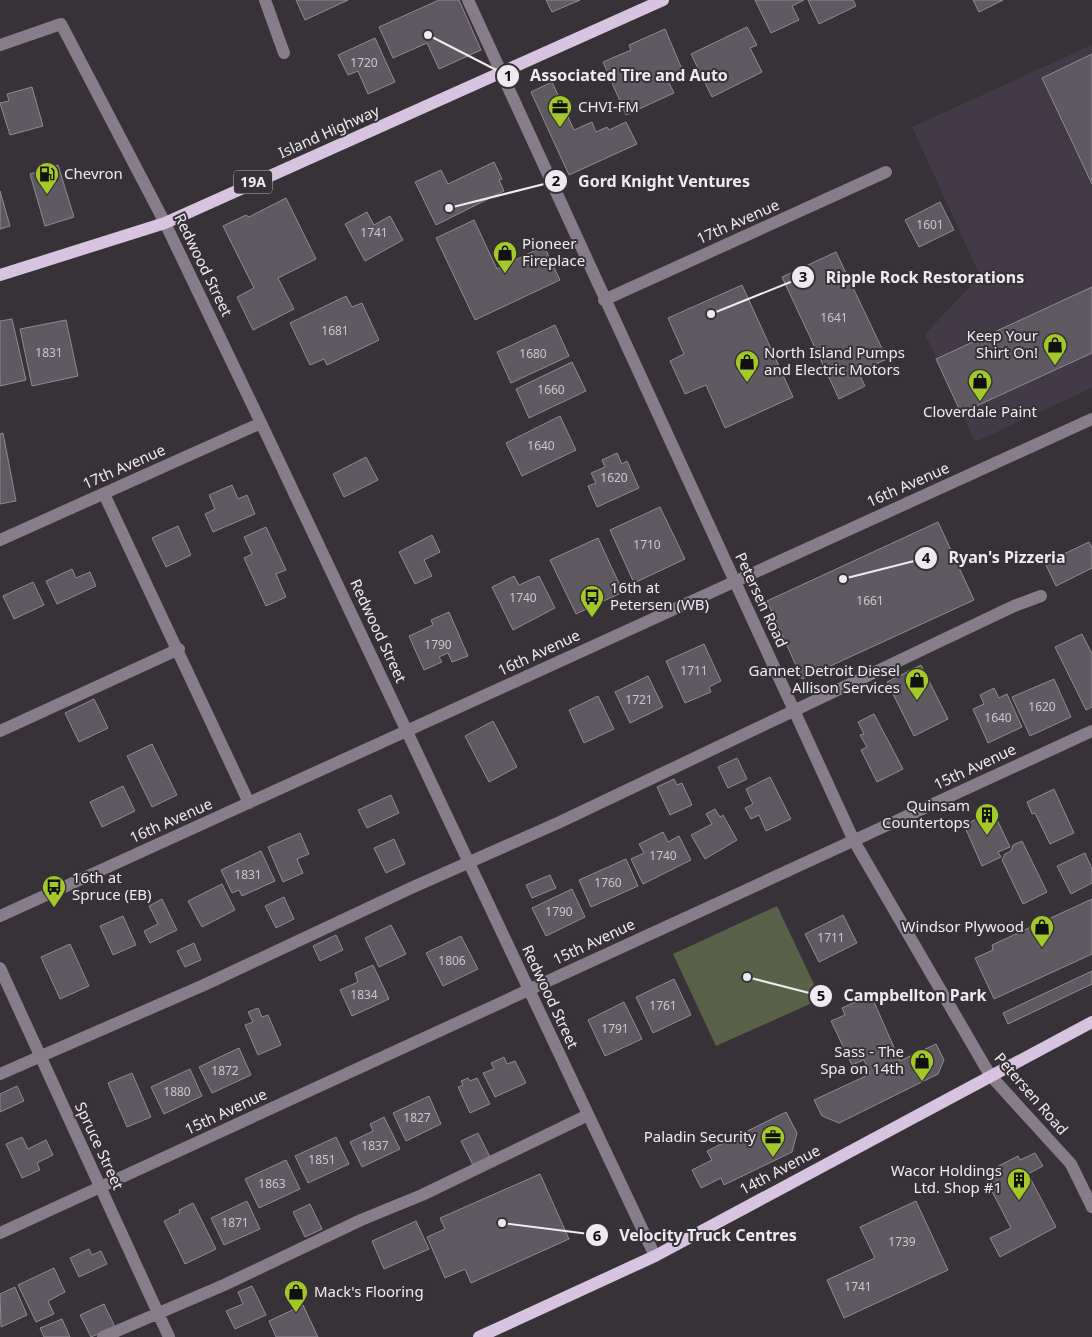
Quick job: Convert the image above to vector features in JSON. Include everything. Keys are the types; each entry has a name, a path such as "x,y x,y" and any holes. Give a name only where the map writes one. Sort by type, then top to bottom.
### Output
{"main road":[{"name":"Island Highway","path":"0,275 165,223 663,0"},
{"name":"14th Avenue","path":"479,1337 655,1256 1092,1022"}],"street":[{"path":"265,0 284,53"},
{"name":"Petersen Road","path":"468,0 604,300 854,840 990,1076 1071,1164 1092,1207"},
{"name":"Redwood Street","path":"0,45 61,24 165,223 261,422 655,1256"},
{"name":"17th Avenue","path":"604,300 886,172"},
{"name":"16th Avenue","path":"0,916 1092,419"},
{"name":"17th Avenue","path":"0,540 261,422"},
{"path":"104,494 179,649 250,803"},
{"path":"0,1074 212,982 468,862 560,822 1014,606 1041,596"},
{"path":"0,731 179,649"},
{"name":"15th Avenue","path":"0,1232 1092,731"},
{"name":"Spruce Street","path":"0,968 169,1337"},
{"path":"103,1337 158,1312 224,1286 361,1220 422,1195 588,1115"}],"shaded area":[{"path":"1092,45 1092,388 975,442 925,334 980,276 912,127"}],"green space":[{"path":"777,906 821,999 716,1046 673,954"}],"building":[{"path":"296,0 348,0 305,20"},
{"path":"439,0 459,0 481,50 439,69 427,43 393,58 379,27"},
{"path":"546,0 580,0 552,12"},
{"path":"755,0 804,0 792,6 799,20 771,33"},
{"path":"808,0 853,0 856,6 819,24"},
{"path":"973,0 1003,0 979,12"},
{"path":"747,27 757,45 750,48 762,72 712,97 691,54"},
{"path":"665,29 684,74 668,81 674,93 626,115 603,62 631,50 629,45"},
{"path":"375,38 395,82 368,94 358,71 348,75 338,55"},
{"path":"1092,54 1092,184 1042,78"},
{"name":"CHVI-FM","path":"552,82 574,130 592,122 596,132 607,127 609,130 626,122 637,144 569,175 531,92"},
{"path":"32,87 43,126 10,135 0,103 9,101 7,94"},
{"path":"494,162 502,179 499,180 504,191 436,225 415,182 441,170 448,184"},
{"path":"58,165 74,217 45,226 30,174"},
{"path":"0,191 10,226 0,229"},
{"path":"286,198 316,259 278,278 294,309 253,330 237,297 254,288 223,226 246,215 249,217"},
{"path":"940,202 954,230 919,247 905,220"},
{"path":"367,212 374,225 390,216 403,240 365,261 345,224"},
{"name":"Pioneer Fireplace","path":"474,220 497,269 544,246 560,280 475,320 436,238"},
{"path":"836,252 887,359 858,372 865,386 839,399 782,277"},
{"path":"742,285 793,397 725,428 706,385 685,394 670,361 684,354 668,318"},
{"path":"1092,287 1092,353 961,413 936,359"},
{"path":"346,296 352,307 362,303 379,340 327,365 324,359 310,365 290,323"},
{"path":"12,319 26,380 0,386 0,321"},
{"path":"66,320 78,376 32,386 20,329"},
{"path":"555,325 569,356 511,383 497,352"},
{"path":"572,362 586,391 529,418 516,389"},
{"path":"560,416 576,450 522,476 506,443"},
{"path":"3,433 16,501 0,504 0,434"},
{"path":"617,453 622,464 627,461 639,488 597,507 588,486 596,483 591,473 605,467 602,460"},
{"path":"366,457 378,480 344,497 333,474"},
{"path":"232,485 238,499 247,495 255,514 213,532 205,514 215,509 209,495"},
{"path":"660,507 685,559 634,583 610,530"},
{"path":"938,522 974,600 802,679 767,601"},
{"path":"178,526 191,555 166,567 152,538"},
{"path":"266,527 286,570 276,574 286,597 266,606 244,558 252,554 244,537"},
{"path":"432,535 440,552 424,560 432,576 415,584 399,552"},
{"path":"598,538 623,592 576,614 550,560"},
{"path":"1089,542 1092,548 1092,568 1056,586 1045,563"},
{"path":"72,569 76,578 90,572 96,586 57,604 46,581"},
{"path":"514,576 519,585 539,576 555,608 513,630 492,587"},
{"path":"33,582 44,605 14,619 3,596"},
{"path":"449,612 468,656 452,662 448,653 439,657 442,662 424,670 409,636 433,625 431,620"},
{"path":"1082,634 1092,654 1092,707 1086,710 1055,647"},
{"path":"704,644 721,681 709,687 711,692 685,703 666,661"},
{"name":"Gannet Detroit Diesel Allison Services","path":"921,665 948,719 914,736 887,682"},
{"path":"648,676 663,707 630,723 615,692"},
{"path":"1054,679 1071,717 1030,736 1012,697"},
{"path":"994,688 999,698 1007,694 1022,727 988,743 973,709 984,704 980,695"},
{"path":"598,696 614,729 584,743 569,710"},
{"path":"94,699 108,728 79,742 65,713"},
{"path":"874,714 903,769 877,782 861,750 867,747 860,735 864,734 858,722"},
{"path":"493,721 517,767 489,782 465,736"},
{"path":"152,744 177,795 152,807 127,756"},
{"path":"737,758 747,779 728,788 718,767"},
{"path":"770,777 791,819 766,831 759,815 751,819 745,808 753,804 746,789"},
{"path":"674,779 677,785 682,783 692,805 670,815 657,787"},
{"path":"123,786 135,811 102,827 90,802"},
{"path":"1054,789 1074,833 1050,844 1035,813 1032,814 1027,802"},
{"path":"391,795 399,813 367,828 358,810"},
{"path":"715,809 720,817 723,815 737,840 705,859 691,835 712,824 706,814"},
{"name":"Quinsam Countertops","path":"993,811 1010,847 998,852 1001,857 982,866 964,825"},
{"path":"663,832 668,842 679,836 691,860 643,884 631,859 644,853 639,844"},
{"path":"300,833 309,854 297,859 303,873 283,882 268,847"},
{"path":"394,839 405,864 386,873 374,848"},
{"path":"1022,841 1047,892 1023,904 1002,860 1005,854 1011,851 1013,845"},
{"path":"261,851 275,881 242,896 239,890 232,893 221,870"},
{"path":"1085,853 1092,869 1092,883 1071,894 1057,866"},
{"path":"626,859 638,886 591,907 579,880"},
{"path":"550,875 556,888 532,898 526,885"},
{"path":"222,884 235,910 202,927 188,901"},
{"path":"572,889 585,917 546,936 532,908"},
{"path":"284,897 294,919 276,928 265,906"},
{"path":"162,899 177,930 150,943 144,931 158,924 149,906"},
{"name":"Windsor Plywood","path":"1092,899 1092,954 994,999 975,958 993,950 992,945"},
{"path":"843,915 857,943 819,962 805,934"},
{"path":"123,916 136,945 113,955 100,926"},
{"path":"391,925 406,954 379,967 365,938"},
{"path":"336,935 343,950 320,961 313,946"},
{"path":"461,936 478,969 443,986 426,953"},
{"path":"194,943 201,960 185,967 177,951"},
{"path":"70,944 89,986 60,999 41,957"},
{"path":"373,965 389,999 352,1016 340,990 358,982 355,973"},
{"path":"1092,971 1092,984 1008,1024 1003,1013"},
{"path":"674,979 691,1015 653,1033 636,997"},
{"path":"871,995 900,1061 936,1044 944,1060 938,1074 839,1123 822,1116 814,1100 870,1074 864,1060 852,1065 831,1021 845,1015 842,1008"},
{"path":"624,1002 642,1039 605,1056 588,1020"},
{"path":"258,1008 262,1017 268,1015 281,1045 258,1055 245,1025 253,1022 248,1012"},
{"path":"239,1048 251,1075 212,1093 199,1067"},
{"path":"504,1057 507,1064 515,1061 526,1083 495,1097 483,1073 494,1069 491,1063"},
{"path":"190,1069 202,1096 164,1114 151,1087"},
{"path":"132,1073 151,1117 127,1127 108,1083"},
{"path":"468,1078 470,1081 477,1078 490,1104 470,1113 458,1087 463,1085 461,1081"},
{"path":"17,1086 24,1101 0,1112 0,1094"},
{"path":"429,1096 441,1124 406,1141 393,1113"},
{"path":"786,1112 797,1133 792,1152 724,1185 721,1178 701,1188 692,1170 712,1160 707,1151"},
{"path":"384,1117 400,1149 362,1167 350,1142 373,1131 370,1124"},
{"path":"478,1133 490,1157 473,1165 461,1141"},
{"path":"22,1137 28,1149 46,1140 53,1155 37,1163 40,1170 22,1178 6,1144"},
{"path":"336,1137 349,1164 308,1183 295,1156"},
{"name":"Wacor Holdings Ltd. Shop #1","path":"1035,1153 1043,1166 1028,1174 1056,1227 1000,1257 990,1238 1011,1228 983,1174 1018,1156 1020,1160"},
{"path":"286,1160 300,1189 259,1208 245,1179"},
{"path":"540,1174 569,1239 471,1283 465,1269 445,1278 427,1237 445,1229 440,1218"},
{"path":"247,1201 260,1229 224,1245 211,1218"},
{"path":"916,1201 948,1270 844,1318 827,1280 875,1258 860,1227"},
{"path":"193,1203 216,1249 185,1264 164,1221 180,1213 179,1210"},
{"path":"310,1204 322,1229 305,1237 293,1212"},
{"path":"416,1221 429,1249 384,1269 372,1241"},
{"path":"89,1249 92,1255 101,1251 107,1264 79,1277 70,1258"},
{"path":"54,1268 65,1292 48,1301 54,1314 36,1322 18,1285"},
{"path":"252,1286 266,1315 235,1329 226,1311 243,1304 238,1292"},
{"path":"15,1287 27,1315 1,1327 0,1294"},
{"path":"104,1304 115,1327 91,1337 80,1315"},
{"name":"Mack's Flooring","path":"303,1305 318,1337 276,1337 269,1321"},
{"path":"62,1319 70,1337 44,1337 40,1328"}],"place":[{"name":"Associated Tire and Auto","path":"428,35"},
{"name":"CHVI-FM","path":"560,128"},
{"name":"Chevron","path":"47,195"},
{"name":"Gord Knight Ventures","path":"449,208"},
{"name":"Pioneer Fireplace","path":"505,274"},
{"name":"Ripple Rock Restorations","path":"711,314"},
{"name":"Keep Your Shirt On!","path":"1055,366"},
{"name":"North Island Pumps and Electric Motors","path":"747,383"},
{"name":"Cloverdale Paint","path":"980,402"},
{"name":"Ryan's Pizzeria","path":"843,579"},
{"name":"16th at Petersen (WB)","path":"592,618"},
{"name":"Gannet Detroit Diesel Allison Services","path":"917,701"},
{"name":"Quinsam Countertops","path":"987,836"},
{"name":"16th at Spruce (EB)","path":"54,908"},
{"name":"Windsor Plywood","path":"1042,948"},
{"name":"Campbellton Park","path":"747,977"},
{"name":"Sass - The Spa on 14th","path":"922,1082"},
{"name":"Paladin Security","path":"773,1158"},
{"name":"Wacor Holdings Ltd. Shop #1","path":"1019,1201"},
{"name":"Velocity Truck Centres","path":"502,1223"},
{"name":"Mack's Flooring","path":"296,1313"}]}
